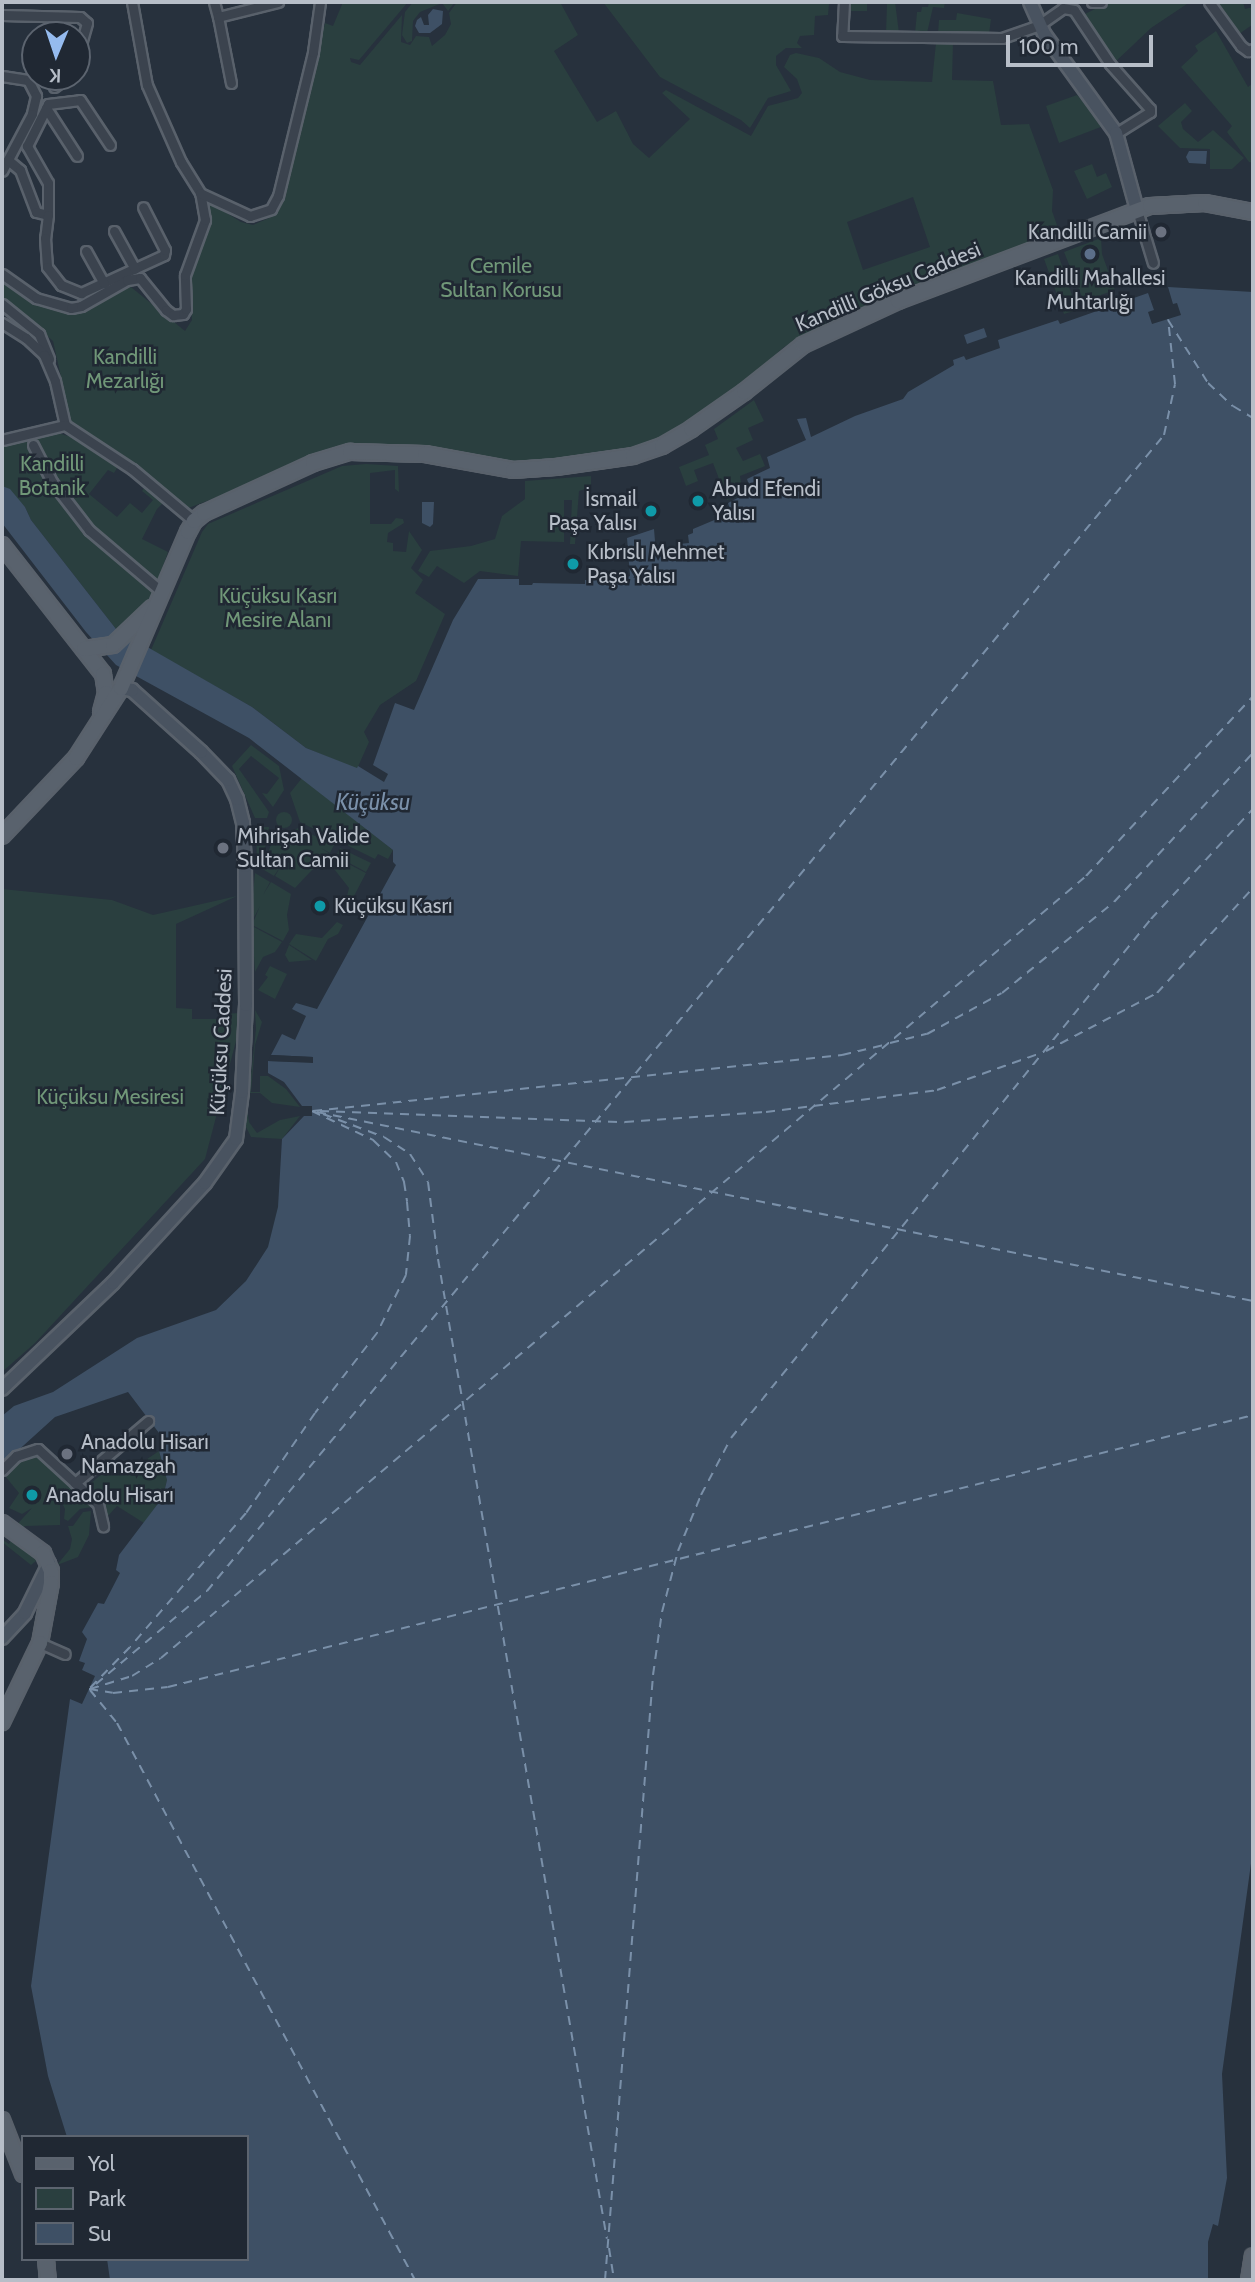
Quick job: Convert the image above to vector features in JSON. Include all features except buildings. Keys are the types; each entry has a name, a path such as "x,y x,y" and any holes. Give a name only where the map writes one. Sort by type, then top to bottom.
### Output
{"main road":[{"name":"Kandilli Göksu Caddesi","path":"194,521 204,513 313,463 350,452 425,454 513,470 556,467 642,453 691,429 744,392 797,348 898,301 1137,210 1163,203 1187,202 1253,212"},
{"path":"2,836 76,758 126,689 129,675 194,521"},
{"path":"2,545 103,674 106,684 101,711 88,742"},
{"path":"84,649 104,648 134,629 161,596"},
{"path":"2,1523 43,1553 49,1564 51,1583 40,1643 2,1722"},
{"path":"2,2120 21,2169"},
{"path":"1250,2280 1253,2256"},
{"path":"46,2261 48,2280"}],"street":[{"path":"2,274 36,299 71,308 81,306 127,280 140,278 166,310 180,315 186,309 185,275 204,226 204,207 200,193 181,162 147,85 132,2"},
{"path":"214,2 231,83"},
{"path":"218,17 278,2"},
{"path":"200,193 250,216 265,213 275,203 313,52 320,2"},
{"path":"844,2 842,36 995,39 1039,26 1063,5 1074,10 1110,64 1150,109 1150,112 1116,133"},
{"path":"1030,2 1039,26 1116,133 1153,263"},
{"path":"1093,2 1101,2"},
{"path":"1209,2 1241,46 1248,51 1253,50"},
{"path":"2,15 80,17 85,21"},
{"path":"2,76 27,80 36,96 32,114 2,171"},
{"path":"110,145 80,100 48,104 46,107 27,146 43,169 48,183 45,238 47,267 61,285 81,293 164,255 165,250 143,207"},
{"path":"46,107 78,156"},
{"path":"8,160 20,170 36,212 48,215"},
{"path":"114,231 135,269"},
{"path":"86,251 104,284"},
{"path":"2,304 39,334 47,348 65,425 139,474 194,521"},
{"path":"2,323 36,346 50,366"},
{"path":"2,439 65,425"},
{"path":"33,444 52,482 89,530 161,596"},
{"name":"Küçüksu Caddesi","path":"2,1389 113,1283 205,1183 236,1139 242,1092 246,1005 243,823 228,780 126,689"},
{"path":"75,1483 148,1421"},
{"path":"2,1470 16,1456 38,1449 98,1504 103,1526"},
{"path":"2,1638 25,1613 49,1564"},
{"path":"40,1643 65,1654"}],"green space":[{"name":"Cemile Sultan Korusu","path":"343,2 408,2 359,60 350,58 351,62 360,65 402,15 401,42 410,45 416,36 429,37 432,46 445,35 451,24 449,13 457,2 560,2 578,35 554,51 597,122 616,111 633,144 649,158 690,119 662,93 666,90 751,136 768,106 798,98 802,93 797,79 784,67 790,55 796,53 819,58 840,72 870,80 932,82 936,43 953,43 952,80 993,81 1001,125 1029,124 1053,190 1052,211 1059,231 807,334 784,347 736,391 661,440 632,450 527,462 496,462 427,447 349,446 186,509 141,469 71,422 53,341 2,297 2,280 39,305 77,313 92,309 126,283 185,331 192,320 188,273 211,220 206,200 241,222 253,225 269,218 282,204 325,23 333,26","holes":["913,197 930,247 863,270 847,222"]},
{"path":"413,2 455,2 448,11 442,3 420,12 413,21 412,41 407,43 402,35 405,12"},
{"path":"603,2 840,2 829,4 828,15 815,16 814,35 800,36 797,43 802,48 786,48 776,56 776,65 791,91 768,98 750,128 741,120 660,77"},
{"path":"848,2 873,2 867,4 867,11 848,11"},
{"path":"884,2 895,2 899,33 886,33 887,4"},
{"path":"929,2 945,2 944,8 933,7 927,33 915,33 917,12 921,12 922,7 928,7"},
{"path":"1109,2 1190,2 1151,28 1113,64 1081,16"},
{"path":"1215,2 1243,2 1245,9 1253,7 1252,25 1239,34"},
{"path":"957,13 991,19 989,34 938,34 939,20 956,20"},
{"path":"1216,31 1248,87 1253,83 1253,163 1249,162 1227,132 1232,126 1181,67 1198,51 1195,46"},
{"path":"1077,95 1093,113 1100,111 1106,125 1059,143 1046,106"},
{"path":"1185,103 1192,111 1181,122 1183,129 1198,142 1213,130 1244,158 1232,169 1210,169 1210,149 1180,148 1158,126"},
{"path":"1092,164 1097,177 1106,173 1112,187 1087,199 1074,171"},
{"path":"1101,238 1102,254 1115,290 1095,297 1092,305 1086,307 1064,252"},
{"path":"1058,254 1077,310 1064,314 1044,259"},
{"path":"754,400 764,421 748,428 753,440 736,448 743,461 760,454 765,466 740,476 743,495 727,500 713,463 694,470 698,481 686,486 679,467 709,455 705,445 718,439 714,429"},
{"name":"Kandilli Botanik","path":"54,432 75,438 119,465 114,473 108,470 89,494 117,517 130,503 142,513 153,500 142,491 146,485 165,501 157,509 142,539 168,552 153,594 124,627 116,629 31,520 25,507 2,486 2,446"},
{"name":"Küçüksu Kasrı Mesire Alanı","path":"342,466 398,466 399,492 395,489 395,470 370,473 370,524 391,524 396,518 403,519 404,523 388,533 387,542 393,543 393,551 406,552 409,531 422,550 411,568 423,580 415,593 445,614 416,681 380,705 364,732 369,742 357,769 306,748 252,707 151,650 202,532 208,524"},
{"path":"591,476 591,487 579,491 575,544 570,544 572,500 564,500 564,542 521,541 518,576 480,571 464,583 437,566 429,577 418,571 430,551 471,546 495,539 502,516 525,499 525,481"},
{"path":"251,745 279,766 284,790 273,807 262,793 267,794 279,778 251,756 239,769 269,812 267,818 255,818 232,766"},
{"path":"302,778 393,850 388,859 378,854 375,859 300,822 290,793"},
{"path":"281,812 287,812 292,820 290,826 281,828 276,823 276,817"},
{"path":"256,827 269,827 268,841 257,863"},
{"path":"298,828 334,845 330,853 321,848 330,854 325,863 312,870 295,888 275,876 282,864 274,876 259,867 268,853 275,833 285,835"},
{"path":"340,848 371,863 366,872 336,856"},
{"path":"335,857 366,873 353,898 354,905 349,915 343,912 349,888 331,865"},
{"path":"255,873 270,882 263,895 271,882 291,894 287,915 289,930 283,941 252,925 260,906 250,925"},
{"name":"Küçüksu Mesiresi","path":"2,889 112,900 153,915 237,896 176,924 176,1008 192,1009 192,1019 220,1019 223,1014 240,1013 241,1022 205,1159 35,1343 2,1372"},
{"path":"337,922 343,925 338,934 328,939 316,961 289,944 296,934 322,938"},
{"path":"252,926 282,942 275,952 263,957 255,972"},
{"path":"289,945 312,960 289,962 285,955"},
{"path":"270,966 287,974 275,999 258,990 268,977 265,975"},
{"path":"255,1010 262,1022 255,1045 251,1092 260,1092 260,1076 268,1076 286,1089 300,1107 272,1103 260,1093 249,1093 256,1029"},
{"path":"247,1108 249,1122 257,1133 280,1120 300,1116 282,1139 251,1137 245,1125"},
{"path":"159,1451 167,1480 163,1497 144,1523 117,1506 108,1516 90,1484 116,1462 125,1474"},
{"path":"36,1456 92,1507 80,1509 68,1521 64,1519 65,1509 60,1499 60,1525 25,1526 18,1532 13,1529 32,1508 22,1514 9,1508 19,1493 5,1476 20,1462"},
{"path":"91,1511 89,1535 78,1557 57,1565 70,1549 72,1539 68,1526 73,1526 83,1512"},
{"path":"14,1535 36,1553 36,1561 31,1565 2,1542 3,1536 3,1540 9,1544"}],"water":[{"path":"433,9 443,11 442,24 430,33 419,33 415,26 417,20 421,17 424,25 429,25 428,15"},
{"path":"1189,151 1207,151 1206,164 1189,163 1186,157"},
{"name":"Küçüksu","path":"1168,287 1253,292 1253,1849 1222,2074 1227,2178 1218,2226 1213,2224 1208,2242 1208,2280 110,2280 107,2261 248,2261 248,2135 66,2135 48,2076 31,1986 70,1699 82,1704 95,1676 82,1670 85,1663 79,1661 87,1639 82,1632 98,1603 104,1604 120,1573 116,1570 119,1555 163,1497 167,1480 159,1451 159,1433 128,1392 55,1417 2,1465 2,1416 14,1406 53,1392 137,1338 216,1310 246,1281 268,1247 278,1207 282,1139 304,1116 312,1116 312,1106 302,1106 284,1082 268,1073 268,1061 313,1062 313,1057 271,1055 282,1034 295,1040 306,1016 292,1009 296,1003 317,1009 396,865 393,862 393,850 249,738 116,665 86,632 2,523 2,486 10,489 25,507 31,520 116,629 252,707 306,748 357,768 358,766 384,782 388,774 373,765 395,703 414,710 453,620 478,579 519,579 519,585 585,584 585,580 618,581 630,576 627,538 654,529 656,553 681,554 679,544 689,543 688,535 693,533 693,529 731,513 728,503 751,491 747,479 770,468 767,457 806,440 797,419 806,418 811,437 855,416 903,399 908,392 954,365 953,360 964,356 966,360 1000,348 998,340 1058,320 1060,324 1148,293 1154,310 1148,312 1152,324 1181,315 1177,303 1173,304"},
{"path":"984,328 987,337 967,344 964,335"},
{"path":"422,502 434,502 433,524 430,527 422,523"}],"pier":[{"path":"271,1055 313,1057 313,1063 268,1061"}],"ferry route":[{"path":"96,1684 207,1591 1164,435 1175,384 1168,319"},
{"path":"1168,320 1208,383 1233,406 1253,418"},
{"path":"90,1689 132,1676 161,1658 1086,876 1253,696"},
{"path":"890,1043 927,1034 1002,993 1114,902 1253,753"},
{"path":"605,2280 653,1675 662,1612 678,1551 701,1495 731,1438 1151,919 1253,809"},
{"path":"1046,1051 1157,993 1253,888"},
{"path":"313,1111 842,1055 884,1045"},
{"path":"320,1111 625,1122 766,1112 937,1090 1041,1053"},
{"path":"312,1111 373,1140 396,1162 404,1182 407,1202 410,1236 406,1275 377,1333 315,1413 246,1513 130,1647 89,1689 113,1693 168,1687 1253,1415"},
{"path":"317,1112 1253,1301"},
{"path":"323,1114 384,1137 410,1154 428,1182 438,1259 607,2239"},
{"path":"90,1690 117,1723 415,2280"},
{"path":"609,2248 614,2280"}],"place":[{"name":"Kandilli Camii","path":"1161,232"},
{"name":"Kandilli Mahallesi Muhtarlığı","path":"1090,254"},
{"name":"Abud Efendi Yalısı","path":"698,501"},
{"name":"İsmail Paşa Yalısı","path":"651,511"},
{"name":"Kıbrıslı Mehmet Paşa Yalısı","path":"573,564"},
{"name":"Mihrişah Valide Sultan Camii","path":"223,848"},
{"name":"Küçüksu Kasrı","path":"320,906"},
{"name":"Anadolu Hisarı Namazgah","path":"67,1454"},
{"name":"Anadolu Hisarı","path":"32,1495"}],"park label":[{"name":"Kandilli Mezarlığı","path":"125,369"}]}
